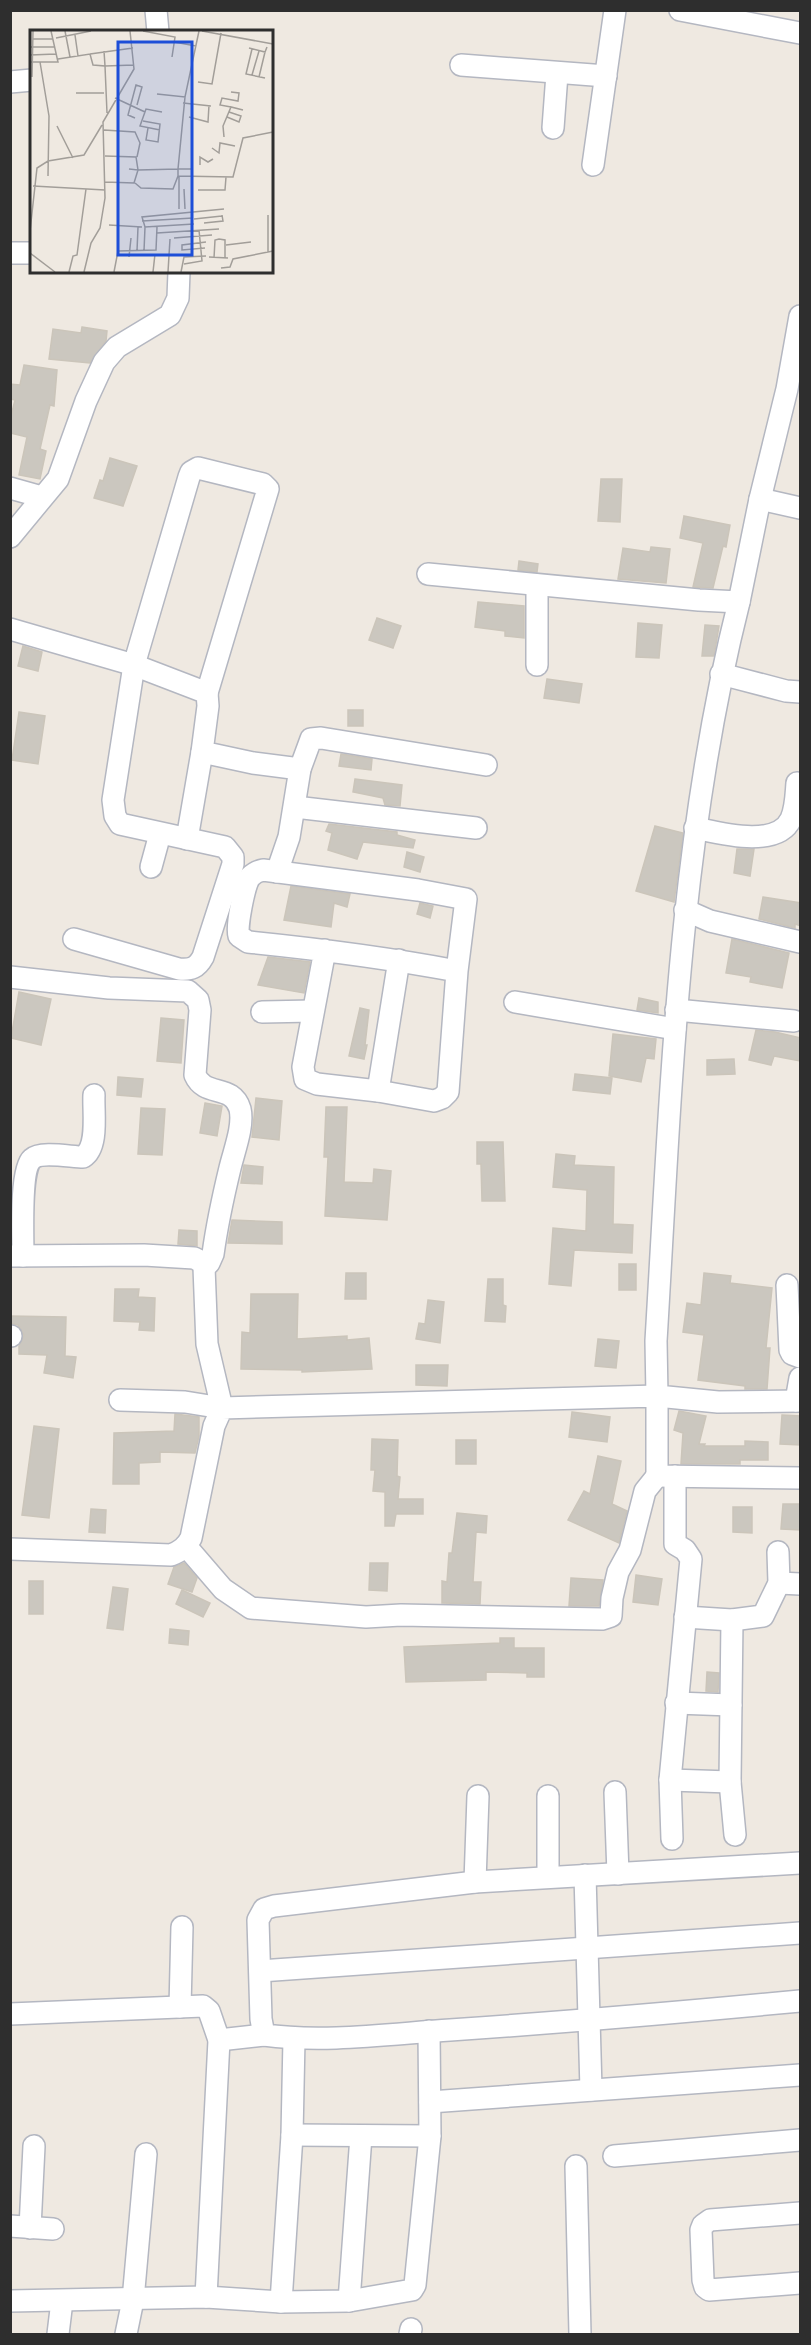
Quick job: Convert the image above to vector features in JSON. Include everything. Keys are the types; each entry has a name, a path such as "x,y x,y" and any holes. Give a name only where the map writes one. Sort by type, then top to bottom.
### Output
{"street":[{"path":"156,10 158,30"},
{"path":"593,165 615,10"},
{"path":"680,10 801,33"},
{"path":"461,65 606,76"},
{"path":"554,128 557,74"},
{"path":"10,82 30,80"},
{"path":"10,253 30,253"},
{"path":"10,537 58,479 86,401 104,362 117,347 170,315 178,298 178,273"},
{"path":"672,1839 670,1780 692,1559 685,1550 675,1545 657,1396 656,1341 685,910 695,828 721,674 739,602 760,499 794,389 801,316"},
{"path":"74,939 179,969 187,970 198,966 230,875 233,857 225,847 120,825 115,816 113,800 134,665 191,472 198,468 263,484 268,487 268,491 207,693 208,706 202,752 187,839"},
{"path":"10,488 42,497"},
{"path":"760,499 801,508"},
{"path":"428,574 739,602"},
{"path":"537,585 537,665"},
{"path":"10,629 134,665 207,693"},
{"path":"721,674 786,691 801,692"},
{"path":"278,872 289,837 300,769 309,742 313,738 486,765"},
{"path":"202,752 253,763 300,769"},
{"path":"695,828 740,836 773,835 792,831 790,821 797,783"},
{"path":"295,807 476,828"},
{"path":"151,867 160,834"},
{"path":"325,950 303,1067 305,1079 317,1084 378,1090 434,1101 442,1098 448,1092 465,899 418,890 263,870 251,876 247,883 237,927 239,936 248,942 325,950 399,960 457,971"},
{"path":"685,910 710,921 801,942"},
{"path":"378,1090 399,960"},
{"path":"10,977 110,988 188,991 198,1000 200,1010 195,1075 199,1083 208,1088 225,1091 240,1109 237,1140 213,1254 204,1268"},
{"path":"515,1002 676,1020 794,1021"},
{"path":"262,1012 313,1011"},
{"path":"10,1549 171,1555 186,1546 191,1538 214,1426 222,1408 207,1344 202,1262 194,1258 144,1255 17,1256 28,1165 33,1158 40,1155 83,1157 88,1153 93,1141 94,1095"},
{"path":"787,1285 789,1350 792,1354 801,1357"},
{"path":"120,1400 185,1402 222,1408 657,1396 718,1402 798,1401 801,1378"},
{"path":"186,1546 223,1589 251,1608 366,1617 401,1615 602,1619 611,1616 612,1598 618,1572 630,1550 645,1491 666,1476 801,1479"},
{"path":"685,1617 732,1620 763,1616 778,1583 778,1552"},
{"path":"778,1583 801,1584"},
{"path":"732,1620 730,1782 735,1835"},
{"path":"676,1702 731,1705"},
{"path":"670,1780 730,1782"},
{"path":"615,1792 618,1874"},
{"path":"475,1882 478,1796"},
{"path":"548,1796 548,1877"},
{"path":"264,2035 261,2019 258,1920 260,1913 268,1907 475,1882 801,1863"},
{"path":"585,1875 591,2090"},
{"path":"180,2007 182,1927"},
{"path":"260,1971 801,1934"},
{"path":"219,2040 264,2035 294,2039 429,2031 590,2020 801,2001"},
{"path":"10,2014 206,2008 219,2040 206,2297"},
{"path":"10,2301 206,2297 281,2302 349,2301 408,2291 414,2287 430,2136 429,2031"},
{"path":"281,2302 292,2135 294,2039"},
{"path":"430,2102 801,2075"},
{"path":"292,2135 430,2136"},
{"path":"349,2301 361,2136"},
{"path":"614,2157 801,2140"},
{"path":"34,2146 20,2227 53,2229"},
{"path":"126,2334 133,2300 146,2154"},
{"path":"576,2166 580,2334"},
{"path":"801,2213 710,2220 703,2225 701,2230 703,2280 705,2287 709,2290 801,2283"},
{"path":"58,2334 62,2301"}],"building":[{"path":"82,327 107,331 106,341 90,363 49,359 53,329 81,333"},
{"path":"24,365 57,370 54,406 50,405 40,449 46,451 40,479 19,475 27,437 10,433 10,420 15,400 10,399 10,384 20,385"},
{"path":"110,458 137,466 123,506 94,498 100,480 103,481"},
{"path":"601,479 622,479 620,522 598,521"},
{"path":"684,516 730,525 726,547 723,546 713,588 693,587 703,543 680,538"},
{"path":"651,547 670,549 666,583 618,579 623,548 650,552"},
{"path":"519,561 538,564 537,572 518,570"},
{"path":"478,602 524,606 524,638 505,636 505,631 475,627"},
{"path":"377,618 401,626 393,648 369,640"},
{"path":"638,623 662,625 659,658 636,657"},
{"path":"705,625 719,626 714,656 702,656"},
{"path":"23,646 42,652 38,671 18,666"},
{"path":"547,679 582,684 579,703 544,698"},
{"path":"348,710 363,710 363,726 348,726"},
{"path":"19,712 45,716 38,764 12,760"},
{"path":"341,754 372,759 371,770 339,766"},
{"path":"355,779 402,785 400,806 385,805 383,798 353,792"},
{"path":"329,824 397,832 397,835 415,840 413,848 363,842 357,859 328,850 332,833 326,831"},
{"path":"655,826 683,833 674,902 636,891"},
{"path":"737,849 754,849 750,876 734,873"},
{"path":"407,852 424,857 420,872 404,867"},
{"path":"291,886 350,894 347,907 334,903 331,927 284,920"},
{"path":"763,897 801,903 801,926 795,924 795,928 759,919"},
{"path":"420,903 433,906 430,918 417,914"},
{"path":"732,939 789,953 782,988 750,982 751,977 726,973"},
{"path":"268,957 310,962 304,993 258,985"},
{"path":"19,992 51,999 41,1045 11,1038"},
{"path":"639,998 658,1002 658,1013 637,1010"},
{"path":"360,1008 369,1010 364,1059 349,1056"},
{"path":"161,1018 184,1020 181,1063 157,1061"},
{"path":"756,1030 801,1038 801,1061 774,1056 771,1065 749,1060"},
{"path":"613,1034 656,1039 654,1059 646,1058 641,1082 609,1076"},
{"path":"734,1059 735,1074 707,1075 707,1060"},
{"path":"575,1074 612,1078 610,1094 573,1090"},
{"path":"118,1077 143,1079 141,1097 117,1095"},
{"path":"256,1098 282,1101 279,1140 252,1137"},
{"path":"205,1103 222,1106 217,1136 200,1133"},
{"path":"326,1107 347,1107 344,1182 373,1183 374,1169 391,1171 387,1220 325,1216 328,1157 324,1157"},
{"path":"141,1108 165,1109 162,1155 138,1154"},
{"path":"477,1142 503,1142 505,1201 482,1201 481,1164 477,1164"},
{"path":"556,1154 575,1156 574,1165 614,1167 613,1224 633,1225 632,1253 574,1250 571,1286 549,1284 553,1228 586,1231 587,1190 553,1187"},
{"path":"244,1165 263,1167 262,1184 241,1183"},
{"path":"232,1220 282,1222 282,1244 228,1243"},
{"path":"179,1230 197,1231 197,1246 178,1244"},
{"path":"619,1264 636,1264 636,1290 619,1290"},
{"path":"346,1273 366,1273 366,1299 345,1299"},
{"path":"704,1273 731,1276 730,1283 772,1288 766,1348 770,1348 767,1389 745,1389 745,1386 698,1380 704,1335 683,1332 687,1303 701,1305"},
{"path":"488,1279 503,1279 505,1322 485,1321"},
{"path":"115,1289 139,1289 138,1297 155,1298 154,1331 139,1330 140,1322 114,1321"},
{"path":"251,1294 298,1294 297,1339 347,1336 347,1340 369,1338 372,1369 302,1372 302,1370 241,1369 242,1332 250,1333"},
{"path":"428,1300 444,1302 440,1343 416,1339 419,1323 425,1324"},
{"path":"10,1316 66,1317 65,1356 76,1357 73,1378 44,1373 47,1355 19,1354 19,1346 24,1335 18,1325 10,1323"},
{"path":"598,1339 619,1341 616,1368 595,1366"},
{"path":"416,1365 448,1365 447,1386 416,1385"},
{"path":"679,1411 706,1416 699,1444 745,1446 745,1441 768,1442 768,1460 740,1460 740,1464 681,1464 683,1433 674,1430"},
{"path":"572,1412 610,1417 607,1442 569,1437"},
{"path":"175,1414 199,1417 199,1436 195,1453 160,1452 160,1462 139,1463 139,1484 113,1484 114,1433 174,1431"},
{"path":"782,1415 801,1416 801,1445 780,1444"},
{"path":"34,1426 59,1429 49,1518 22,1515"},
{"path":"372,1439 398,1440 397,1476 400,1477 398,1499 423,1499 423,1514 396,1514 394,1526 385,1526 385,1492 373,1491 375,1470 371,1470"},
{"path":"456,1440 476,1440 476,1464 456,1464"},
{"path":"598,1456 621,1461 612,1504 627,1511 619,1543 568,1520 584,1491 590,1494"},
{"path":"783,1504 801,1504 801,1530 781,1529"},
{"path":"733,1507 752,1507 752,1533 733,1532"},
{"path":"91,1509 106,1510 105,1533 89,1532"},
{"path":"457,1513 487,1516 486,1533 476,1532 473,1582 481,1582 480,1604 442,1603 442,1581 447,1582 449,1553 452,1553"},
{"path":"184,1563 197,1578 192,1592 168,1584 174,1567"},
{"path":"370,1563 388,1563 387,1591 369,1590"},
{"path":"636,1575 662,1579 658,1605 633,1602"},
{"path":"571,1578 603,1580 599,1606 569,1606"},
{"path":"29,1581 43,1581 43,1614 29,1614"},
{"path":"113,1587 128,1589 123,1630 107,1628"},
{"path":"182,1590 210,1603 203,1617 176,1604"},
{"path":"170,1629 189,1631 188,1645 169,1643"},
{"path":"500,1638 514,1638 514,1648 544,1648 544,1677 527,1677 527,1673 486,1672 486,1680 406,1682 404,1647 500,1643"},
{"path":"707,1672 719,1673 718,1692 706,1691"}]}
